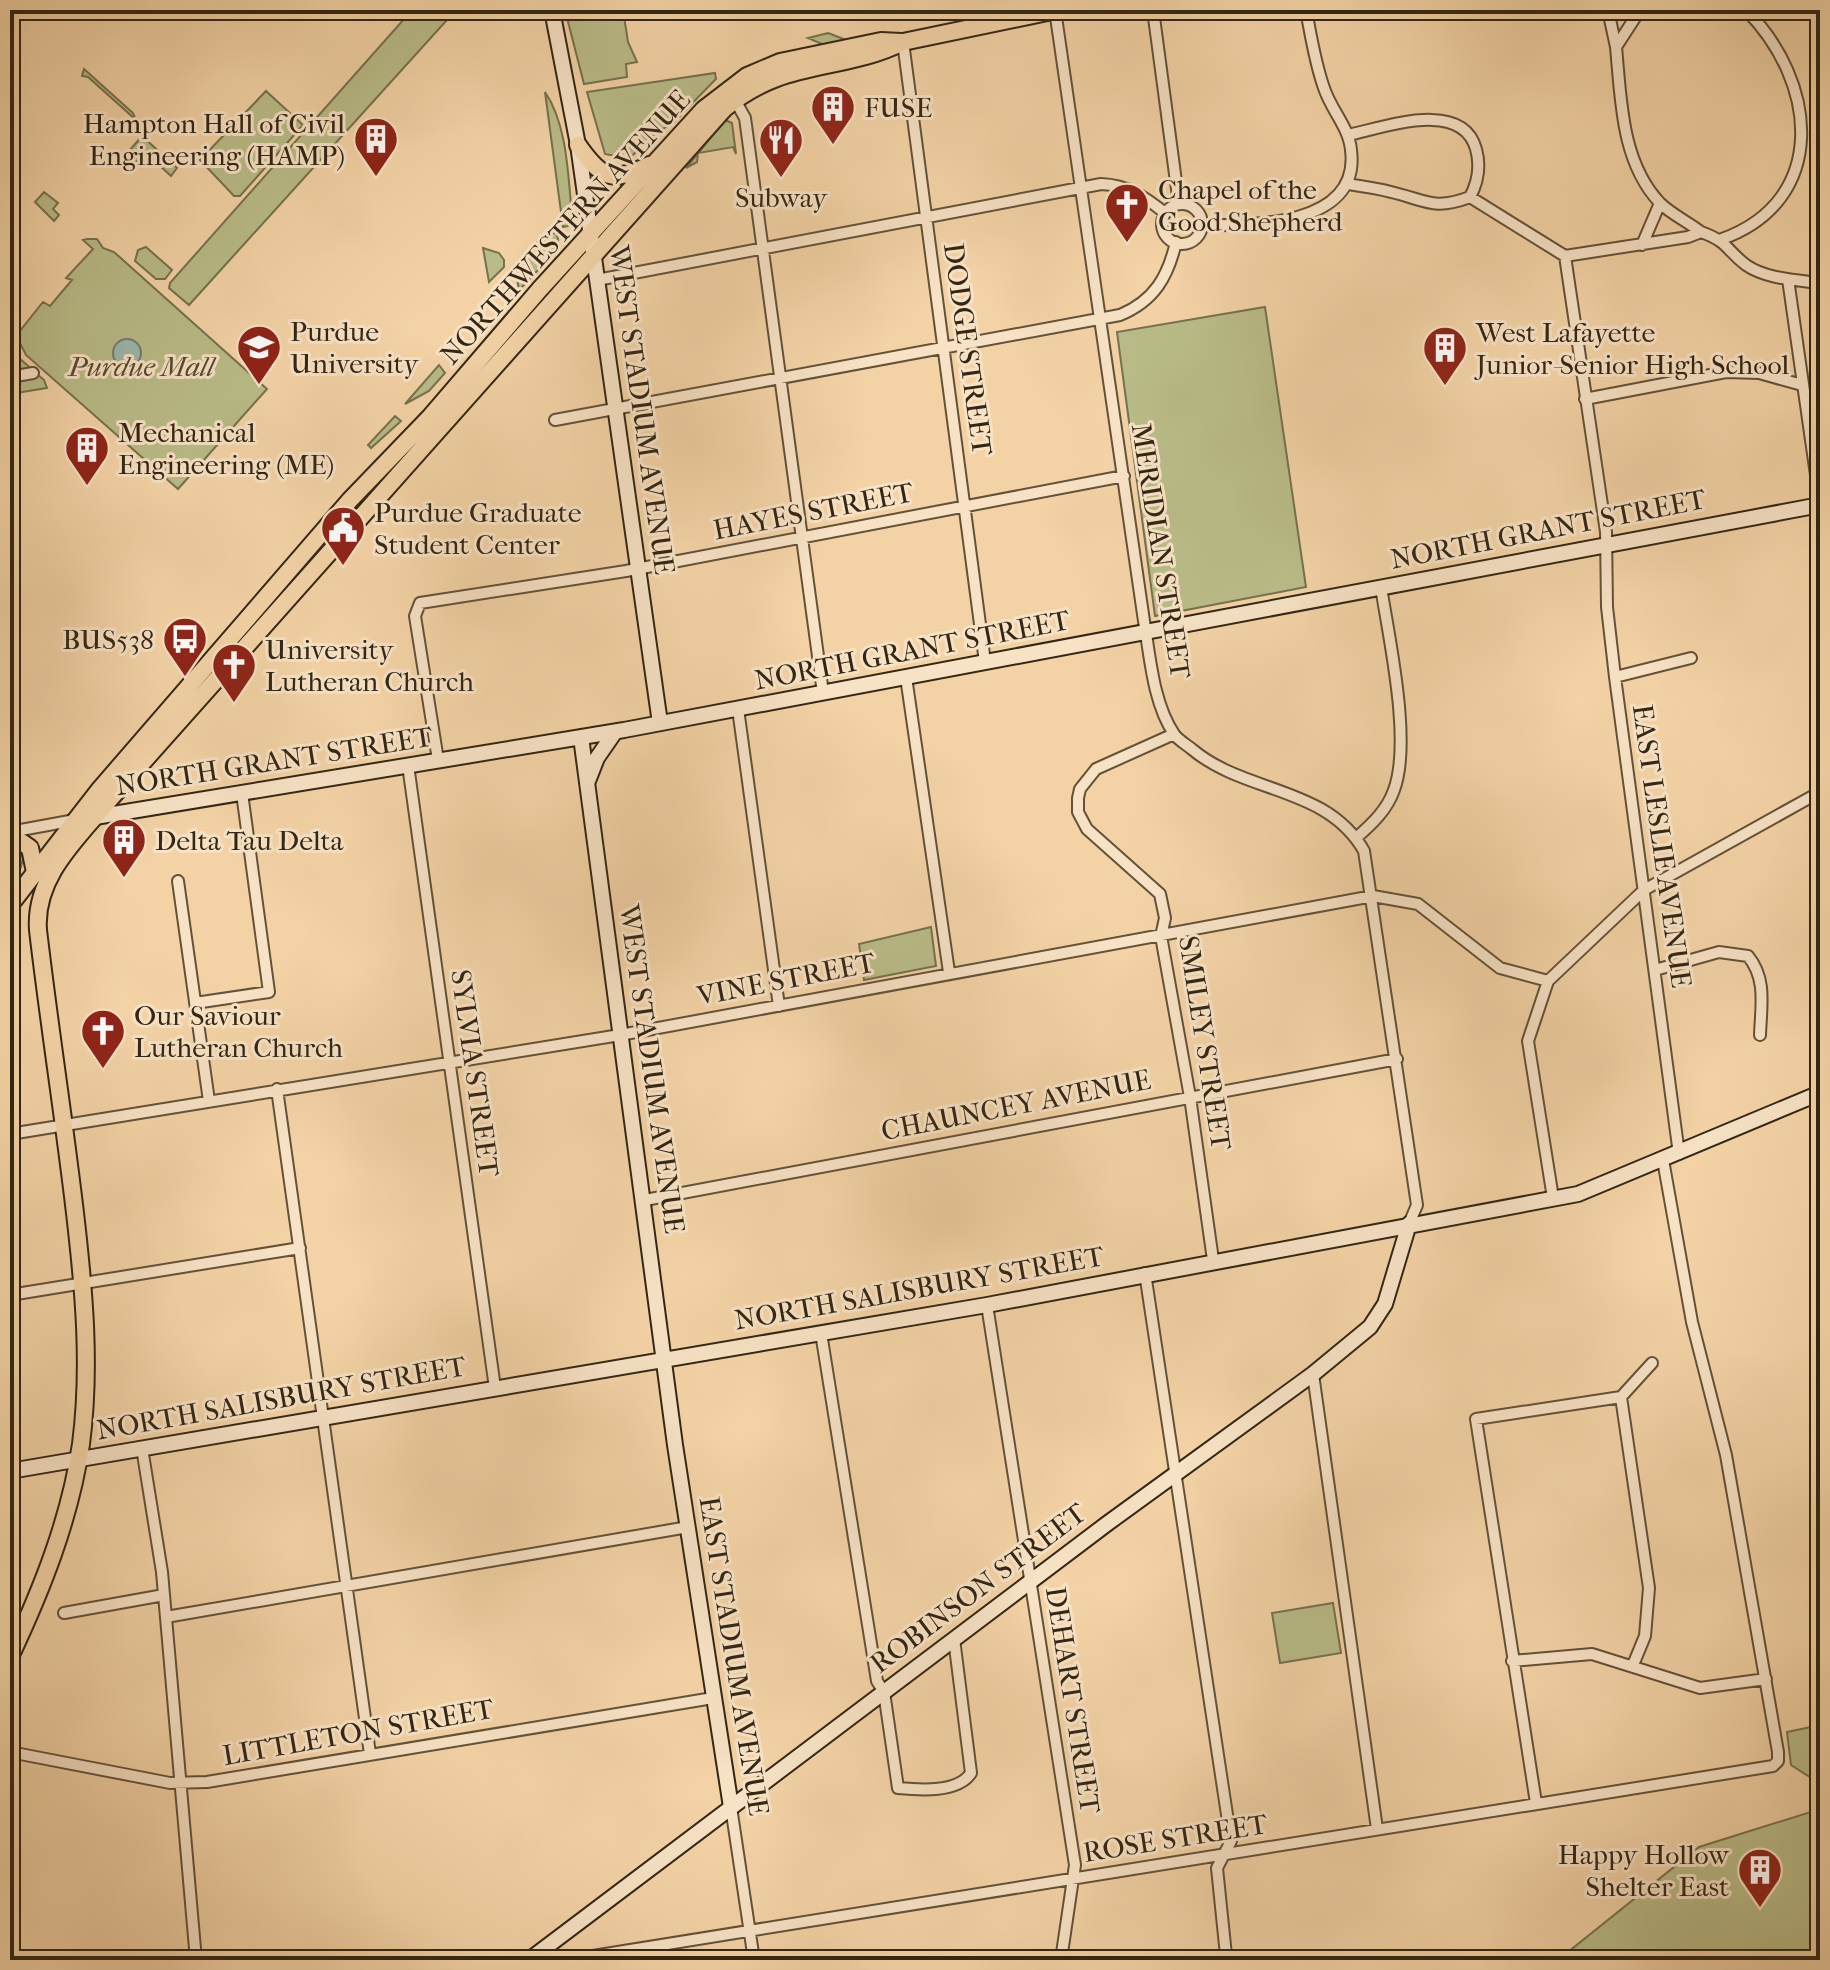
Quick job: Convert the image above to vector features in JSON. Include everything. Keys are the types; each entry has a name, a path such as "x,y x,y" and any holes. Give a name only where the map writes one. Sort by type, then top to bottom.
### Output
{"main road":[{"name":"NORTHWESTERN AVENUE","path":"10,906 76,820 350,500 430,417 704,109 747,76 798,57 881,41 903,42 1056,10"},
{"name":"NORTHWESTERN AVENUE","path":"10,1657 48,1571 78,1460 87,1356 83,1283 65,1125 38,930 38,905 48,877 95,817 735,100 772,77 883,52 903,42"},
{"path":"578,145 592,165 609,176 627,175 654,163"},
{"path":"10,833 30,848 35,872"},
{"path":"10,906 24,908 38,930"}],"street":[{"name":"WEST STADIUM AVENUE","path":"552,10 578,145 660,723"},
{"name":"MERIDIAN STREET","path":"1056,10 1146,633 1161,702 1174,734"},
{"path":"1153,10 1179,204"},
{"path":"1202,225 1250,225 1307,214 1337,199 1347,184 1352,165 1348,135 1325,92 1306,10"},
{"path":"1608,10 1616,47 1626,137 1634,160 1660,203 1701,232 1722,239 1745,264 1788,279 1820,283"},
{"path":"1616,47 1640,10"},
{"path":"1722,239 1759,223 1771,211 1792,179 1801,153 1802,106 1791,69 1781,51 1746,10"},
{"name":"DODGE STREET","path":"903,42 985,662"},
{"path":"735,100 745,118 823,693"},
{"path":"1347,184 1393,192 1429,206 1450,204 1470,197 1476,186 1478,157 1474,143 1458,126 1428,120 1348,135"},
{"path":"597,280 1080,188 1119,185 1141,194 1165,213"},
{"path":"1470,197 1565,256 1642,245 1701,232"},
{"path":"1642,245 1660,203"},
{"path":"1165,213 1179,204"},
{"path":"1179,204 1195,209 1202,225"},
{"path":"1165,213 1164,230 1176,242"},
{"path":"1176,242 1193,240 1202,225"},
{"path":"555,420 781,381 1100,320 1128,311 1153,294 1171,265 1176,242"},
{"name":"EAST LESLIE AVENUE","path":"1565,256 1607,544 1607,607 1615,677 1679,1154"},
{"path":"1788,279 1820,504"},
{"path":"1585,399 1726,372 1759,373 1802,385"},
{"path":"10,377 33,373"},
{"name":"HAYES STREET","path":"438,760 415,610 423,602 638,568 1124,476"},
{"name":"NORTH GRANT STREET","path":"10,833 615,732 1820,504"},
{"path":"1356,838 1386,807 1399,772 1401,737 1381,587"},
{"path":"1615,677 1691,658"},
{"path":"906,677 949,972"},
{"path":"738,709 779,1006"},
{"path":"587,785 597,758 615,732"},
{"path":"1174,734 1216,767 1322,807 1347,826 1364,851 1417,1205 1409,1224"},
{"name":"SMILEY STREET","path":"1174,734 1096,769 1080,789 1078,812 1087,829 1160,894 1165,918 1161,936 1190,1097 1213,1260"},
{"name":"WEST STADIUM AVENUE","path":"581,737 664,1360"},
{"name":"SYLVIA STREET","path":"408,765 495,1388"},
{"path":"1553,1198 1528,1041 1548,981 1644,890 1820,792"},
{"path":"195,1003 269,992 242,793"},
{"path":"178,881 209,1101"},
{"name":"VINE STREET","path":"10,1134 620,1035 1373,896 1418,904 1500,968 1548,981"},
{"path":"1655,970 1719,952 1748,956 1759,970 1760,1035"},
{"name":"CHAUNCEY AVENUE","path":"645,1200 1397,1059"},
{"path":"277,1089 370,1754"},
{"name":"NORTH SALISBURY STREET","path":"10,1471 987,1305 1592,1190 1820,1093"},
{"path":"1512,1661 1577,1653 1609,1657 1700,1688 1766,1679 1724,1442 1692,1322 1663,1160"},
{"name":"ROBINSON STREET","path":"537,1959 731,1807 1313,1374 1376,1320 1409,1224"},
{"path":"10,1295 300,1248"},
{"path":"1145,1273 1231,1841 1217,1868 1224,1958"},
{"name":"DEHART STREET","path":"987,1305 1075,1865 1061,1960"},
{"path":"821,1333 877,1681 884,1692 898,1788 938,1788 966,1781 972,1763 954,1639"},
{"name":"EAST STADIUM AVENUE","path":"664,1360 754,1960"},
{"path":"1536,1803 1476,1419 1621,1397 1652,1363"},
{"path":"1313,1374 1377,1829"},
{"path":"1621,1397 1649,1588 1645,1636 1633,1665"},
{"path":"142,1448 164,1595 196,1960"},
{"path":"166,1617 688,1527"},
{"path":"64,1613 164,1595"},
{"name":"ROSE STREET","path":"568,1960 1765,1768 1778,1761 1766,1679"},
{"name":"LITTLETON STREET","path":"10,1752 182,1783 207,1782 713,1698"}],"green space":[{"path":"412,10 456,10 189,305 169,288 170,283"},
{"path":"565,10 623,10 628,42 637,62 626,64 627,77 584,84"},
{"path":"828,33 849,41 824,45 808,38"},
{"path":"84,69 133,113 136,120 88,77 82,76"},
{"path":"715,73 716,79 674,122 652,136 629,159 605,154 587,92"},
{"path":"266,91 303,125 240,196 234,196 200,160"},
{"path":"545,92 559,122 566,156 573,225 563,227"},
{"path":"725,120 732,123 736,154 733,147 698,153"},
{"path":"142,136 177,168 171,176 147,154 126,169 129,164 123,158"},
{"path":"698,153 697,162 686,168"},
{"path":"44,192 58,203 53,209 59,215 54,221 35,202"},
{"path":"557,233 559,248 519,290 515,266 544,235"},
{"name":"Purdue Mall","path":"97,239 103,248 114,252 267,389 178,489 26,355 20,343 10,340 10,324 19,332 43,302 50,306 72,280 66,278 93,249 83,240"},
{"path":"146,247 172,270 165,279 156,279 135,261 138,250"},
{"path":"483,248 499,253 504,260 504,267 489,282"},
{"path":"1265,307 1306,587 1155,616 1117,332"},
{"path":"10,350 44,380 47,388 10,394"},
{"path":"439,365 445,373 429,391 405,404"},
{"path":"395,416 401,421 371,448 368,445"},
{"path":"10,850 19,851 23,858 21,867 10,880"},
{"path":"931,927 936,966 864,980 859,944"},
{"path":"1333,1603 1341,1653 1280,1663 1272,1613"},
{"path":"1820,1725 1820,1798 1816,1781 1791,1765 1787,1732"},
{"path":"1820,1809 1820,1960 1558,1960 1699,1847"}],"shaded area":[{"path":"127,339 137,343 141,353 137,363 127,367 117,363 113,353 117,343"}],"place":[{"name":"FUSE","path":"833,146"},
{"name":"Hampton Hall of Civil Engineering (HAMP)","path":"376,178"},
{"name":"Subway","path":"781,179"},
{"name":"Chapel of the Good Shepherd","path":"1127,244"},
{"name":"Purdue University","path":"259,386"},
{"name":"West Lafayette Junior-Senior High School","path":"1445,387"},
{"name":"Mechanical Engineering (ME)","path":"87,487"},
{"name":"Purdue Graduate Student Center","path":"343,567"},
{"name":"BUS538","path":"185,678"},
{"name":"University Lutheran Church","path":"234,704"},
{"name":"Delta Tau Delta","path":"124,879"},
{"name":"Our Saviour Lutheran Church","path":"103,1070"},
{"name":"Happy Hollow Shelter East","path":"1760,1909"}]}
